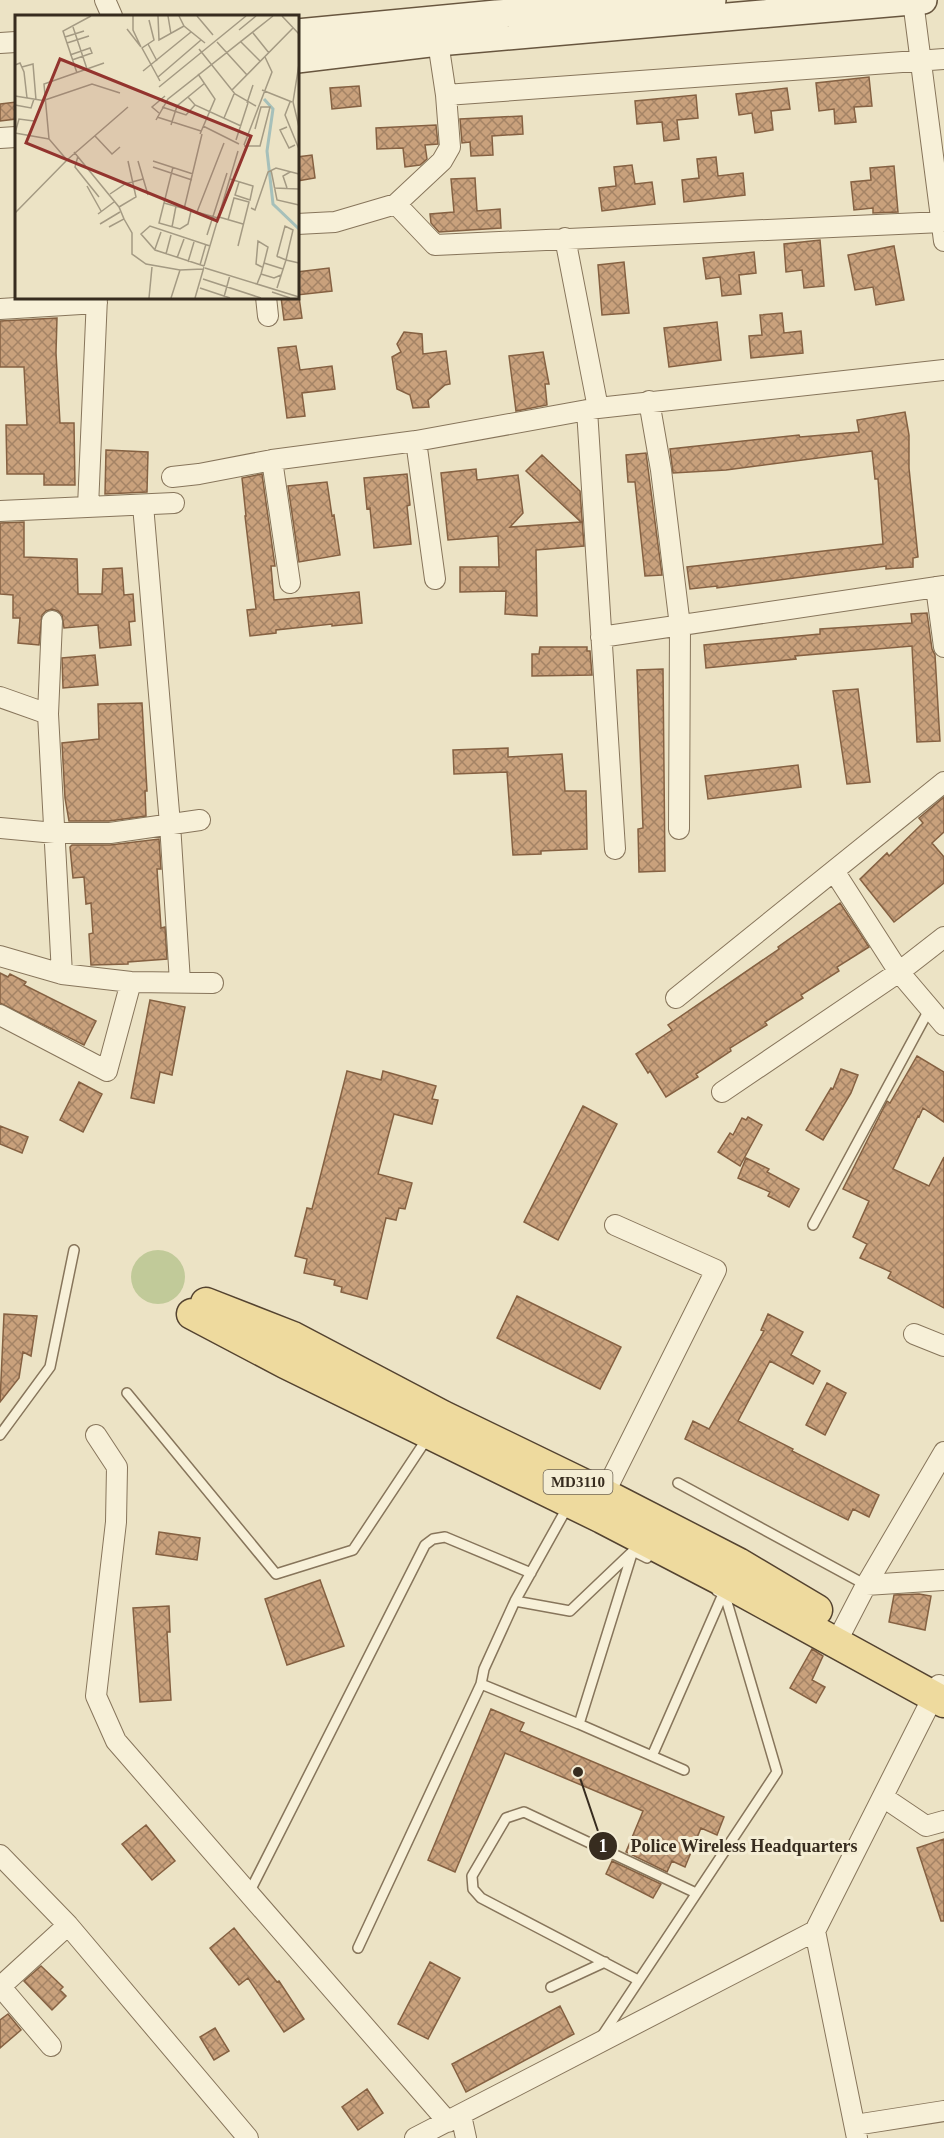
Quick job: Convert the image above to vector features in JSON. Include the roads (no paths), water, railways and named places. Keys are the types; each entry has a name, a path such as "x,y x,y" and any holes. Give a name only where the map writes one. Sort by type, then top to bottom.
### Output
{"main road":[{"path":"298,33 712,0"},
{"path":"298,59 438,42 496,17 910,1"},
{"name":"MD3110","path":"603,1506 570,1502 430,1434 285,1363 196,1307 293,1336 443,1416 603,1506 723,1581 840,1635 940,1692"}],"street":[{"path":"105,0 112,15"},
{"path":"396,204 435,244 565,238 943,232 921,61 910,1"},
{"path":"0,43 15,42"},
{"path":"298,224 335,222 396,204 442,161 450,147 446,95 438,42"},
{"path":"446,95 944,59"},
{"path":"0,138 15,137"},
{"path":"565,238 592,409 601,637 615,849"},
{"path":"0,309 97,300 88,507"},
{"path":"172,477 272,460 416,441 649,401 944,370"},
{"path":"649,401 661,470 680,626 679,829"},
{"path":"416,441 435,579"},
{"path":"272,460 290,583"},
{"path":"0,511 174,503"},
{"path":"143,504 170,825 180,982"},
{"path":"601,637 940,586 944,647"},
{"path":"52,621 48,714 62,974"},
{"path":"0,697 48,714"},
{"path":"676,998 944,782"},
{"path":"0,828 55,833 110,833 200,820"},
{"path":"834,871 899,972 944,1025"},
{"path":"722,1092 899,972 944,937"},
{"path":"0,956 62,974 131,982 213,983"},
{"path":"0,1015 107,1071 131,982"},
{"path":"603,1506 716,1270 615,1225"},
{"path":"914,1334 944,1346"},
{"path":"96,1435 117,1467 116,1522 96,1696 116,1741 249,1893 454,2119 466,2138"},
{"path":"840,1635 866,1585 944,1452"},
{"path":"866,1585 944,1580"},
{"path":"416,2138 814,1931 940,1692"},
{"path":"883,1797 926,1826 944,1821"},
{"path":"0,1855 68,1925 248,2138"},
{"path":"51,2046 0,1986 68,1925"},
{"path":"814,1931 856,2132 944,2111"}],"lane":[{"path":"813,1225 930,1008"},
{"path":"0,1434 50,1367 74,1250"},
{"path":"127,1393 276,1574 353,1550 430,1434"},
{"path":"678,1483 866,1585"},
{"path":"358,1948 481,1684 484,1669 515,1600 570,1502"},
{"path":"249,1893 425,1545 434,1539 445,1537 531,1573"},
{"path":"515,1600 570,1611 633,1551"},
{"path":"633,1551 653,1561"},
{"path":"579,1724 633,1551"},
{"path":"652,1756 723,1581"},
{"path":"597,2043 777,1772 723,1581"},
{"path":"481,1684 684,1770"},
{"path":"638,1980 481,1898 474,1889 472,1876 506,1818 524,1812 696,1893"},
{"path":"551,1987 605,1962"}],"place":[{"name":"Police Wireless Headquarters","path":"578,1772"}]}
